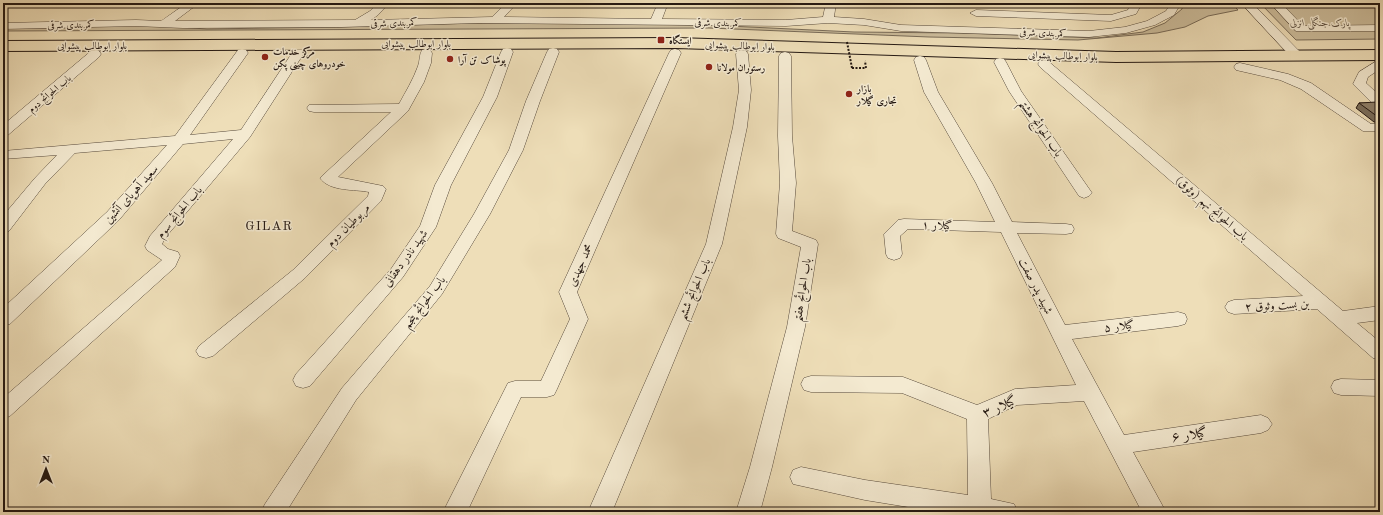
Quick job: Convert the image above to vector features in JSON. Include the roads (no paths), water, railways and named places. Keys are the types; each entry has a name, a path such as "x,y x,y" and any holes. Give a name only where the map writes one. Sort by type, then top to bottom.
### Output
{"highway":[{"name":"بلوار ابوطالب پیشوایی","path":"3,55 100,49 676,43 1116,57 1297,56 1380,62"},
{"name":"بلوار ابوطالب پیشوایی","path":"3,46 242,53 554,52 742,54 785,56 858,63 920,60 1123,66 1240,67 1380,62"}],"street":[{"path":"164,24 194,3"},
{"path":"357,24 374,13 384,3"},
{"path":"495,20 512,3"},
{"path":"655,22 663,3"},
{"path":"828,20 830,3"},
{"path":"966,3 977,30"},
{"name":"کمربندی شرقی","path":"786,23 828,29 867,30 901,28 1089,34 1126,30 1151,23 1170,14 1176,3"},
{"path":"1246,3 1297,56"},
{"path":"1275,3 1300,29 1380,28"},
{"path":"976,13 1111,18 1140,8 1163,17"},
{"name":"کمربندی شرقی","path":"3,26 136,23 252,25 357,24 495,20 786,23 828,20 864,22 901,28"},
{"name":"باب الحوائج دوم","path":"3,132 100,49"},
{"name":"شهید نادر دهقانی","path":"303,380 397,273 428,227 443,185 490,97 507,52"},
{"name":"باب الحوائج پنجم","path":"272,512 349,394 436,290 482,214 516,150 533,101 554,52"},
{"name":"سعید آهوپای آتشین","path":"3,319 112,216 179,139 242,53"},
{"name":"باب الحوائج سوم","path":"3,410 169,263 172,256 162,253 153,246 158,236 245,134 298,53"},
{"name":"مربوطیان دوم","path":"206,351 299,274 375,198 378,189 370,186 335,183 328,178 403,108 418,82 425,63 426,53"},
{"name":"محمد جهدی","path":"455,512 515,389 547,389 579,320 568,292 675,53"},
{"name":"باب الحوائج ششم","path":"600,512 714,244 740,127 745,90 742,54"},
{"name":"باب الحوائج هفتم","path":"748,512 761,467 796,327 810,244 784,234 788,183 785,136 785,56"},
{"name":"شهید پدر صفت","path":"920,60 931,92 984,183 1090,392 1154,512"},
{"name":"باب الحوائج هشتم","path":"1000,62 1015,92 1084,193"},
{"path":"1380,62 1364,73 1360,78 1359,84 1380,103"},
{"name":"باب الحوائج نهم (وثوق)","path":"1044,64 1380,353"},
{"path":"1240,67 1284,77 1306,86 1368,128 1380,127"},
{"path":"314,108 403,108"},
{"path":"3,155 245,134"},
{"path":"3,227 40,181 71,149"},
{"name":"گیلار ۱","path":"894,254 892,234 904,224 1006,228"},
{"path":"1006,228 1066,229"},
{"name":"بن بست وثوق ۲","path":"1234,307 1321,302"},
{"path":"1340,318 1380,313"},
{"name":"گیلار ۵","path":"1060,333 1178,319"},
{"path":"811,384 903,385 977,414"},
{"path":"1340,387 1380,388"},
{"name":"گیلار ۳","path":"980,508 977,414 1015,397 1090,392"},
{"name":"گیلار ۶","path":"1118,445 1261,424"},
{"path":"801,477 865,490 1006,512"}],"place":[{"name":"ایستگاه","path":"661,40"},
{"name":"مرکز خدمات خودروهای چینی پکن","path":"265,57"},
{"name":"پوشاک تن آرا","path":"450,59"},
{"name":"رستوران مولانا","path":"709,67"},
{"name":"بازار تجاری گیلار","path":"849,94"}],"district":[{"name":"GILAR","path":"269,225"}],"park label":[{"name":"پارک جنگلی انزلی","path":"1320,22"}]}
